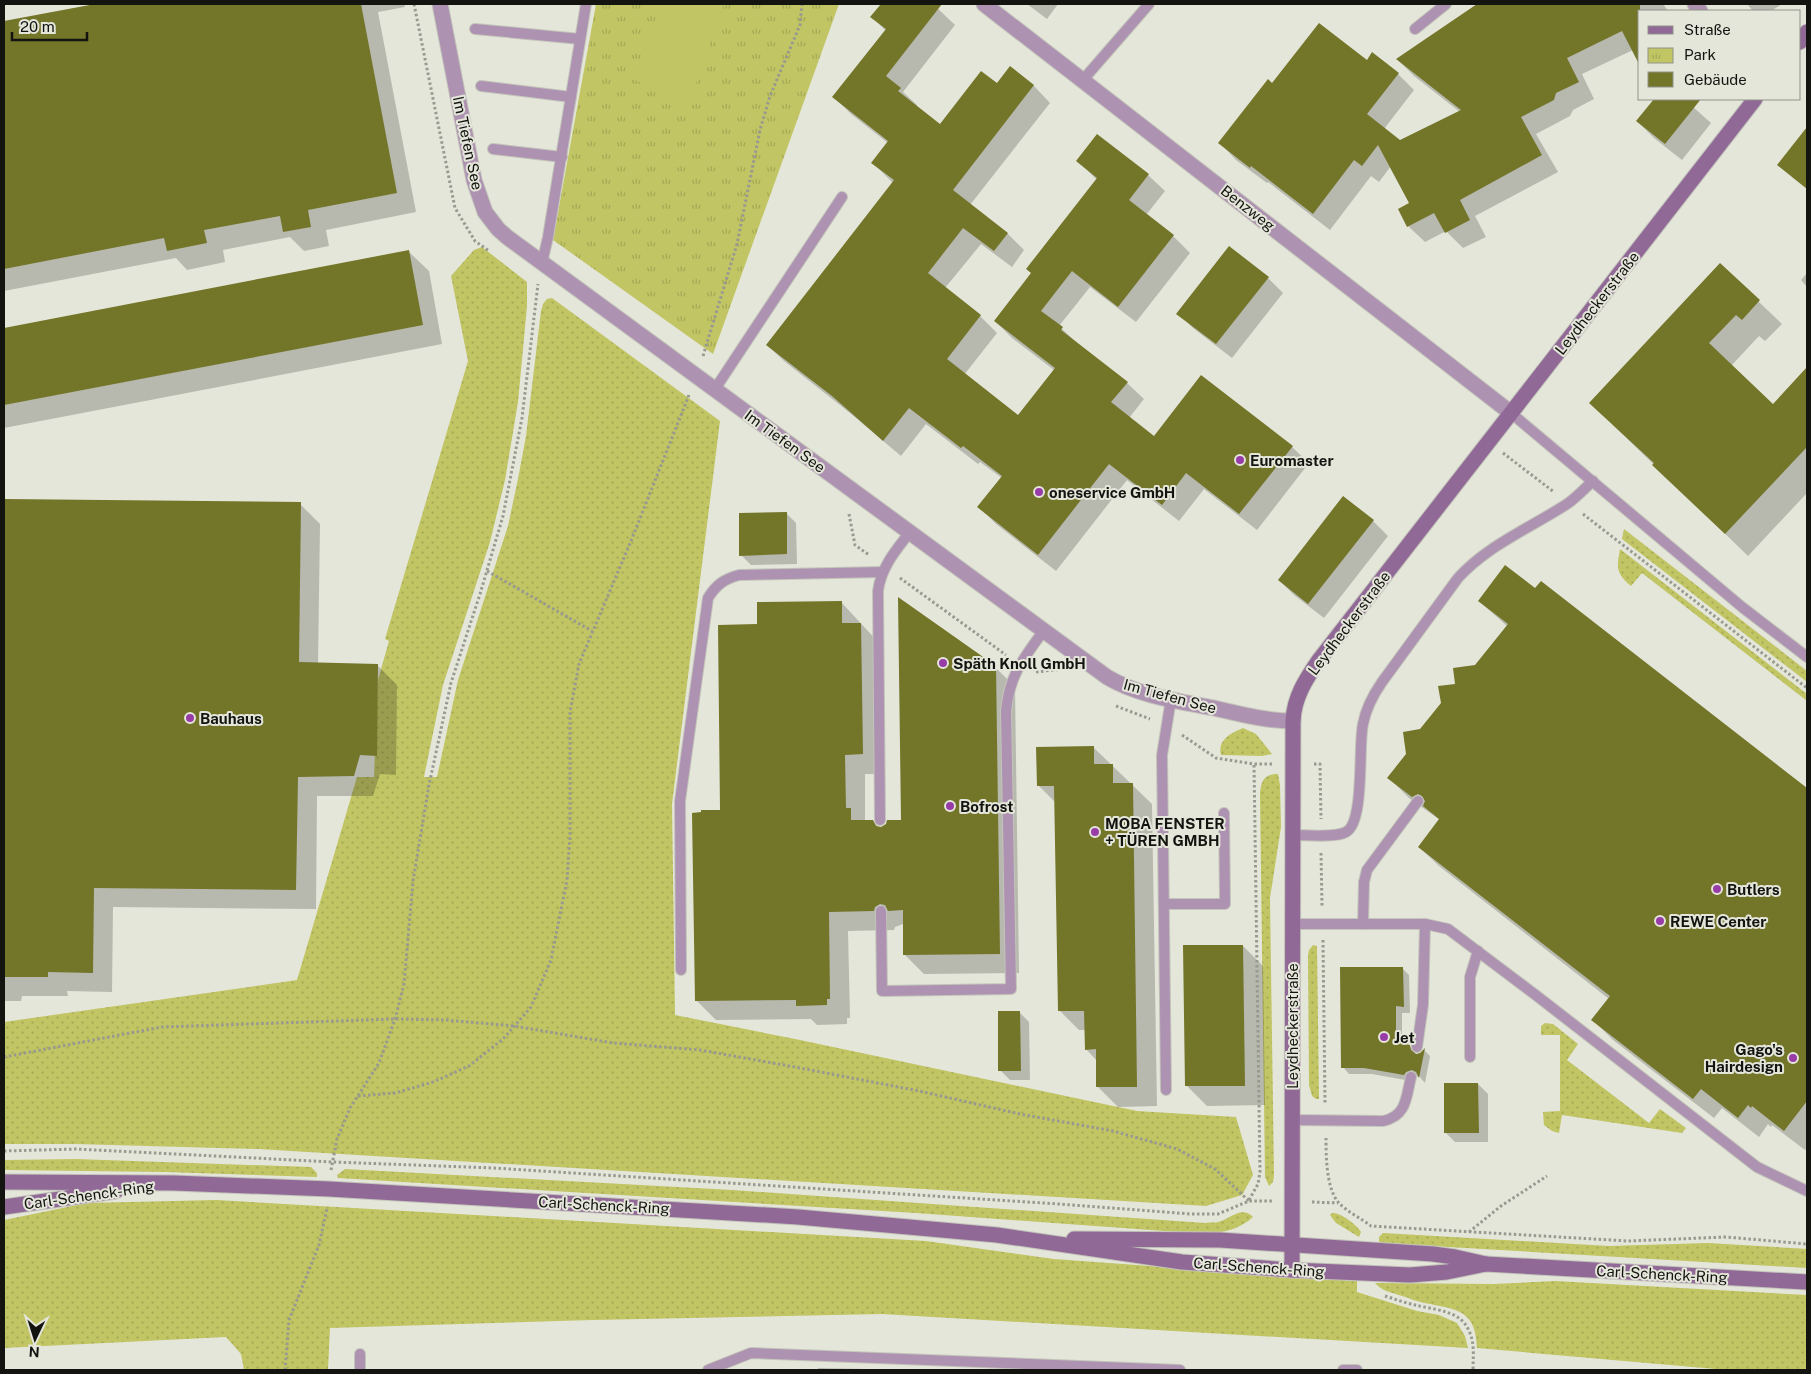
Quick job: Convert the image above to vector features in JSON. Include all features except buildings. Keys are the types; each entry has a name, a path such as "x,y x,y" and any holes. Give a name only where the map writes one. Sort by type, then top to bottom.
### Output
{"main road":[{"name":"Leydheckerstraße","path":"1292,1270 1293,722 1294,709 1299,693 1318,660 1754,100"},
{"name":"Carl-Schenck-Ring","path":"4,1182 174,1183 338,1190 752,1214 940,1229 1033,1240 1154,1259 1292,1270 1410,1275 1446,1272 1486,1264"},
{"name":"Carl-Schenck-Ring","path":"4,1207 174,1183"},
{"name":"Carl-Schenck-Ring","path":"1033,1240 1184,1238 1433,1254 1486,1264 1807,1282"}],"street":[{"name":"Im Tiefen See","path":"440,4 474,180 481,203 498,229 1116,682 1133,690 1171,700 1269,720 1293,722"},
{"name":"Benzweg","path":"984,4 1512,413"}],"lane":[{"path":"542,263 562,157 586,4"},
{"path":"1082,81 1149,4"},
{"path":"1415,29 1446,4"},
{"path":"475,29 580,39"},
{"path":"481,86 571,97"},
{"path":"493,149 562,157"},
{"path":"715,389 842,197"},
{"path":"1512,413 1742,607 1807,657"},
{"path":"1292,834 1342,834 1353,827 1358,807 1362,726 1372,698 1458,578 1480,557 1569,503 1593,481"},
{"path":"880,820 877,602 879,581 889,560 910,532"},
{"path":"681,970 680,801 708,598 720,583 739,576 882,572"},
{"path":"881,911 882,991 1011,989 1007,703 1012,680 1016,672 1044,630"},
{"path":"1166,1090 1162,755 1171,700"},
{"path":"1363,924 1363,888 1367,870 1418,801"},
{"path":"1164,904 1225,904 1224,813"},
{"path":"1292,924 1425,924 1448,929 1757,1167 1806,1188"},
{"path":"1417,1047 1424,1005 1425,924"},
{"path":"1470,1057 1470,977 1478,951"},
{"path":"1292,1120 1383,1121 1392,1119 1398,1116 1403,1108 1411,1077"},
{"path":"708,1370 750,1353 1180,1370"},
{"path":"360,1354 360,1370"},
{"path":"1343,1370 1357,1370"}],"path":[{"path":"701,363 737,244 760,130 770,96 800,25 802,4"},
{"path":"330,1177 337,1139 350,1108 378,1063 395,1019 404,984 413,881 444,709 503,516 516,454 536,291 542,263"},
{"path":"358,1096 395,1093 434,1082 469,1066 502,1039 530,1007 551,960 567,880 570,837 570,712 579,664 631,542 690,392"},
{"path":"1502,452 1807,688"},
{"path":"487,571 592,630"},
{"path":"1249,1201 1258,1184 1260,1172 1254,764 1274,764"},
{"path":"1320,764 1325,1120 1328,1169 1333,1193 1338,1203 1371,1226 1628,1241 1726,1237 1807,1244"},
{"path":"4,1057 162,1028 395,1019 445,1020 514,1026 613,1043 719,1053 814,1070 1020,1114 1113,1131 1177,1149 1215,1169 1249,1201"},
{"path":"4,1150 76,1149 494,1168 1191,1214 1218,1214 1249,1201 1264,1201"},
{"path":"1469,1232 1501,1206 1547,1176"},
{"path":"1319,1202 1338,1203"},
{"path":"286,1370 289,1320 319,1245 328,1204"},
{"path":"1376,1294 1450,1313 1462,1320 1469,1330 1473,1346 1473,1370"}],"green space":[{"path":"596,4 839,4 713,354 553,240"},
{"path":"661,4 724,4 690,100 634,80"},
{"path":"482,247 527,282 527,306 518,402 505,480 490,542 443,685 424,777 437,777 458,680 508,526 526,436 541,311 547,299 552,298 720,421 672,804 675,1015 1137,1111 1236,1117 1253,1175 1242,1195 1206,1206 258,1149 4,1144 4,1022 297,980 357,777 374,777 378,680 389,641 385,639 468,361 451,276 474,250"},
{"path":"1624,529 1807,671 1807,682 1622,539"},
{"path":"1620,549 1807,694 1807,701 1642,573 1631,586 1622,577 1618,569"},
{"path":"1243,728 1256,734 1272,754 1262,756 1221,755 1220,750 1223,741"},
{"path":"1278,774 1281,827 1270,898 1274,1176 1273,1182 1269,1186 1265,1177 1260,794 1264,779 1269,775"},
{"path":"1313,945 1317,946 1319,1099 1312,1096 1309,1085 1308,955"},
{"path":"1545,1023 1553,1024 1578,1044 1567,1060 1649,1123 1660,1109 1686,1128 1682,1133 1562,1115 1559,1133 1552,1131 1544,1125 1543,1112 1560,1111 1560,1035 1541,1035 1541,1026"},
{"path":"76,1159 311,1167 317,1173 317,1177 165,1172 4,1170 4,1160"},
{"path":"345,1169 732,1190 1205,1223 1218,1222 1244,1212 1253,1217 1243,1225 1231,1230 1205,1234 916,1213 338,1178 337,1175"},
{"path":"216,1200 926,1241 1054,1259 1357,1281 1357,1292 1417,1311 1439,1315 1457,1323 1465,1336 1468,1348 882,1314 330,1328 328,1370 244,1370 241,1354 226,1337 4,1348 4,1220 87,1203"},
{"path":"1332,1213 1344,1217 1356,1226 1361,1232 1359,1237 1336,1223 1330,1215"},
{"path":"1383,1233 1609,1246 1708,1243 1807,1249 1807,1268 1379,1243 1379,1237"},
{"path":"1555,1281 1807,1295 1807,1370 1727,1370 1477,1348 1472,1323 1459,1311 1415,1301 1387,1291 1375,1283 1494,1284"}],"place":[{"name":"Euromaster","path":"1240,460"},
{"name":"oneservice GmbH","path":"1039,492"},
{"name":"Späth Knoll GmbH","path":"943,663"},
{"name":"Bauhaus","path":"190,718"},
{"name":"Bofrost","path":"950,806"},
{"name":"MOBA FENSTER + TÜREN GMBH","path":"1095,832"},
{"name":"Butlers","path":"1717,889"},
{"name":"REWE Center","path":"1660,921"},
{"name":"Jet","path":"1384,1037"},
{"name":"Gago's Hairdesign","path":"1793,1058"}]}
